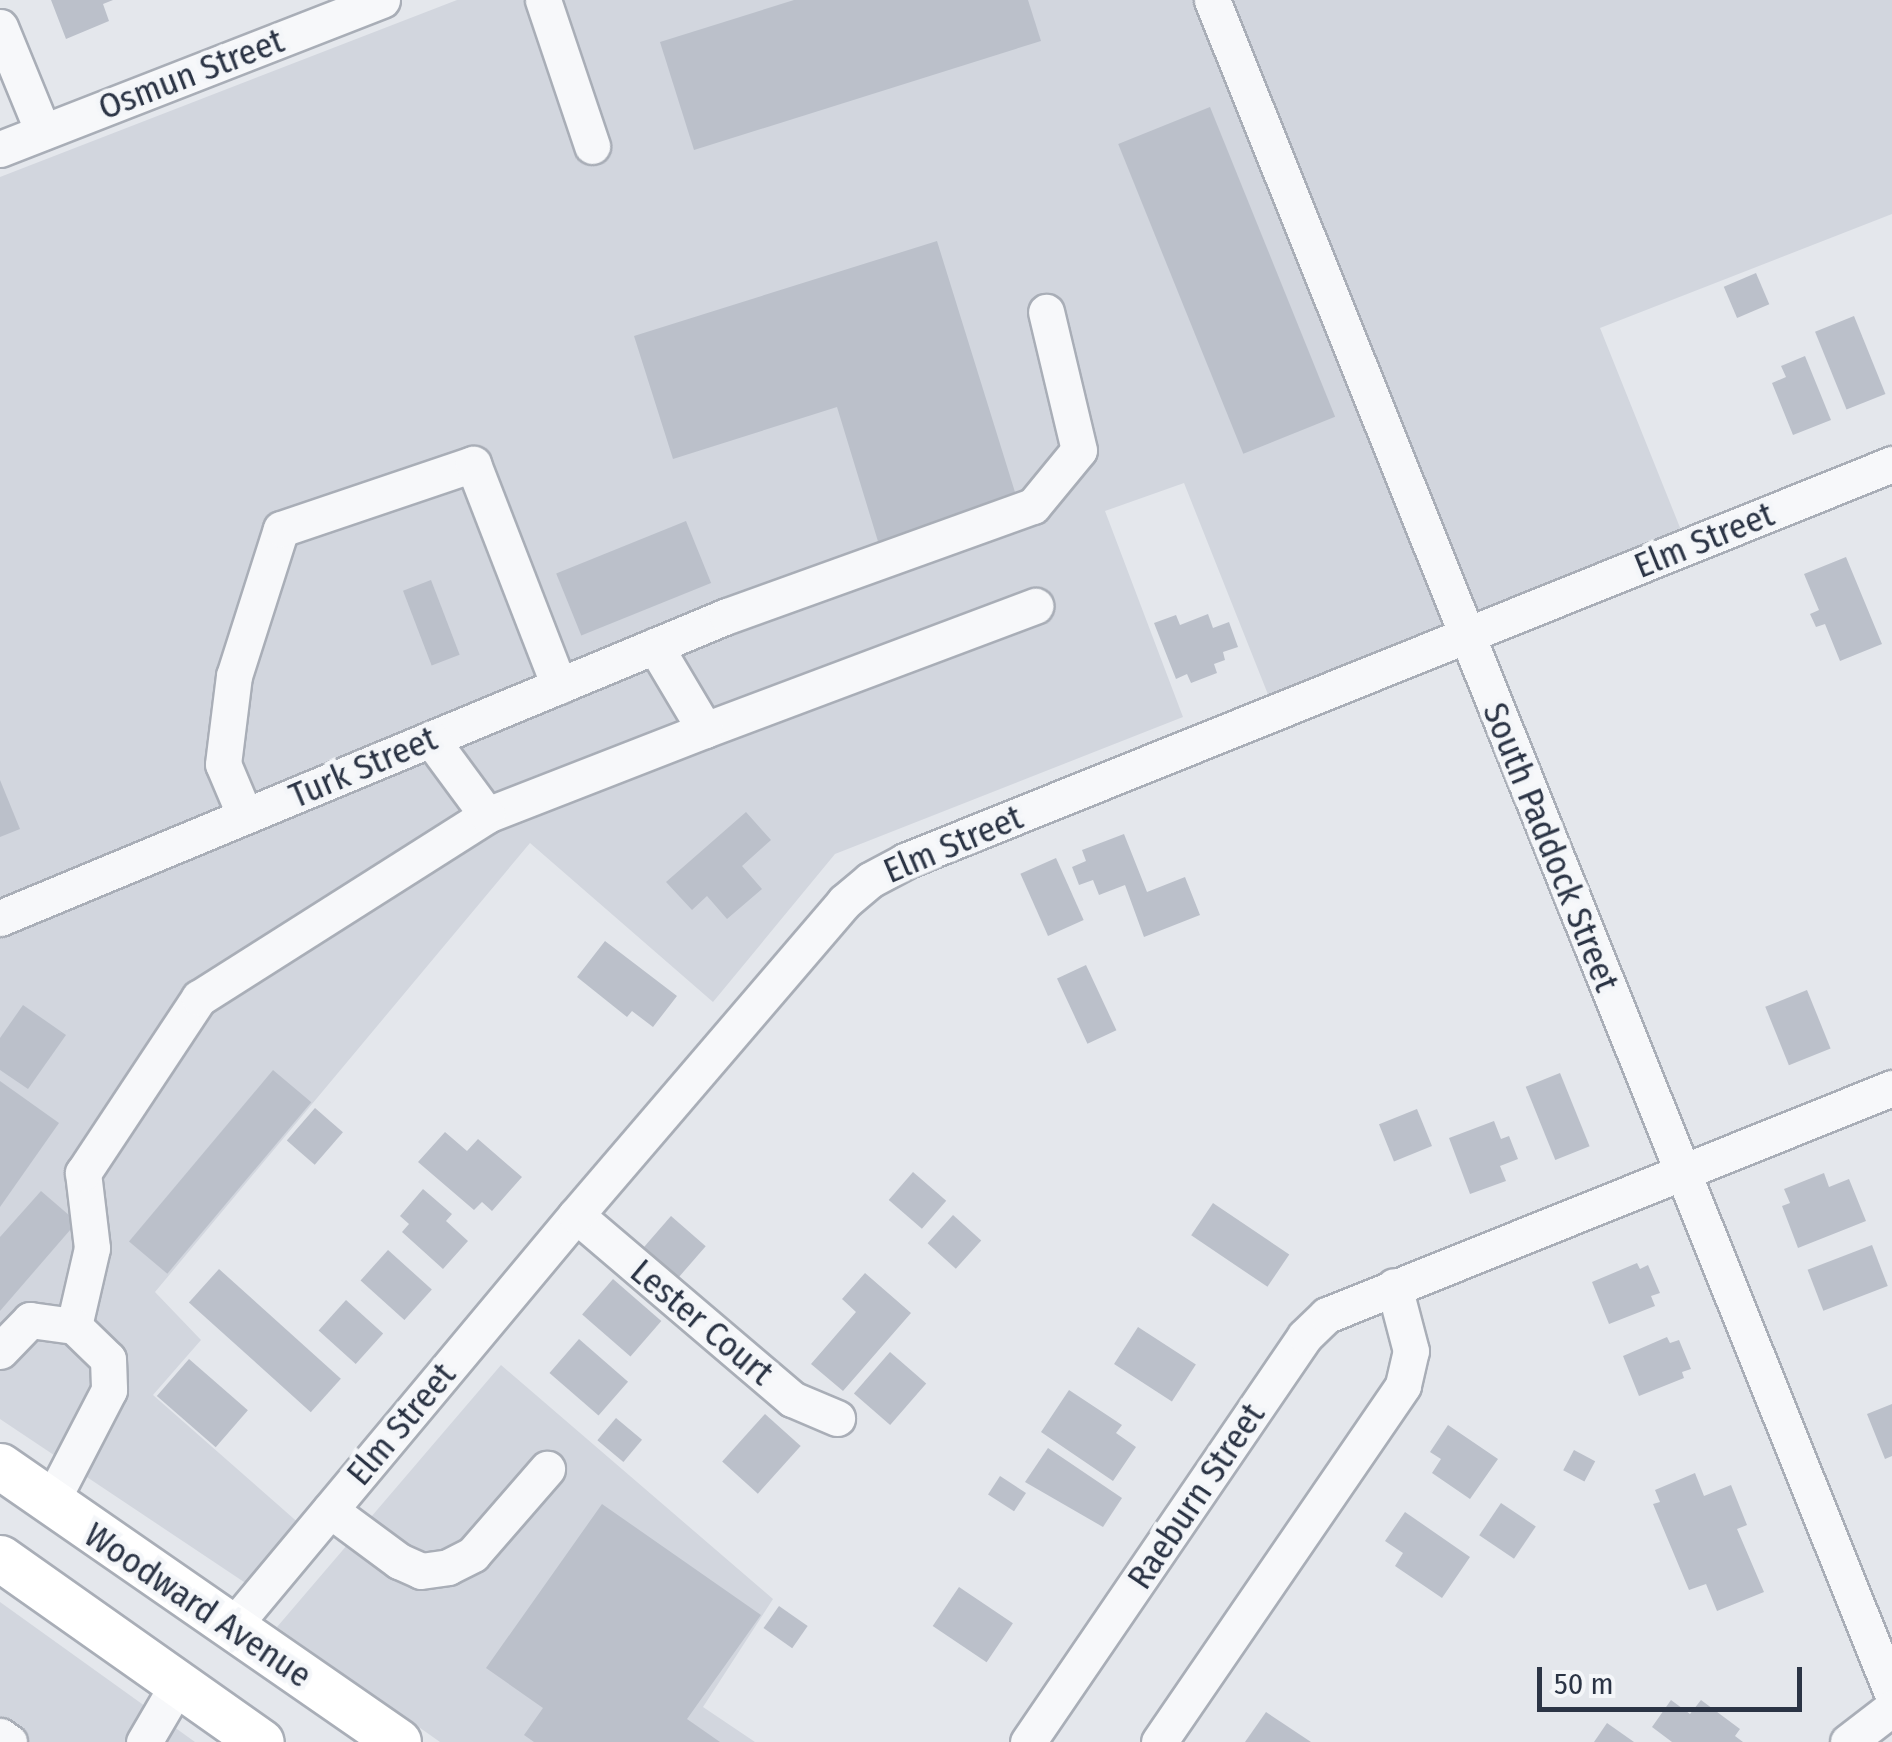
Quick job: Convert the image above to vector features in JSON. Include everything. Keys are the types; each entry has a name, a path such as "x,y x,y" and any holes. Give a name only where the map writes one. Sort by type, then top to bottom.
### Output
{"main road":[{"name":"Woodward Avenue","path":"0,1466 398,1742"},
{"name":"Woodward Avenue","path":"0,1558 261,1742"}],"street":[{"name":"Osmun Street","path":"0,149 382,0"},
{"path":"544,0 592,146"},
{"name":"South Paddock Street","path":"1212,0 1892,1693"},
{"path":"0,27 43,132"},
{"name":"Turk Street","path":"0,918 726,616 1032,506 1079,450 1046,312"},
{"path":"245,816 223,764 234,676 282,530 472,464 560,686"},
{"name":"Elm Street","path":"232,1626 576,1215 844,902 870,880 905,862 1892,464"},
{"path":"74,1326 92,1248 83,1173 200,998 487,815 1035,606"},
{"path":"655,646 705,730"},
{"path":"431,739 487,815"},
{"name":"Raeburn Street","path":"1028,1742 1306,1336 1338,1309 1892,1088"},
{"name":"Lester Court","path":"576,1215 792,1398 836,1418"},
{"path":"1158,1742 1402,1385 1411,1351 1394,1286"},
{"path":"0,1351 30,1320 74,1326 108,1359 109,1390 50,1504"},
{"path":"330,1510 399,1561 421,1571 448,1567 473,1554 548,1470"},
{"path":"144,1742 178,1684"},
{"path":"1848,1742 1892,1708"},
{"path":"0,1736 9,1742"}],"shaded area":[{"path":"457,0 1892,0 1892,214 1600,328 1689,550 1275,712 1184,483 1105,511 1183,717 835,854 713,1002 530,843 155,1292 201,1340 153,1395 310,1533 259,1592 0,1419 0,177"},
{"path":"501,1365 773,1599 703,1707 755,1742 440,1742 277,1627"},
{"path":"0,1602 195,1742 0,1742"}],"building":[{"path":"51,0 113,0 103,4 109,21 66,39"},
{"path":"794,0 1028,0 1041,41 694,150 660,42"},
{"path":"1210,107 1335,417 1243,454 1118,144"},
{"path":"937,241 1019,505 880,548 837,407 673,459 634,336"},
{"path":"1756,273 1769,304 1737,318 1724,287"},
{"path":"1854,316 1885,394 1847,410 1815,332"},
{"path":"1805,356 1831,420 1793,435 1772,383 1786,377 1781,366"},
{"path":"686,521 711,583 581,636 556,573"},
{"path":"1846,557 1882,644 1840,661 1825,624 1816,627 1810,614 1819,610 1804,574"},
{"path":"431,580 460,655 432,665 403,591"},
{"path":"1208,614 1213,628 1229,622 1238,647 1223,652 1225,660 1214,664 1217,673 1191,683 1187,674 1176,679 1154,623 1176,615 1180,625"},
{"path":"0,780 20,829 0,837"},
{"path":"746,812 771,840 742,866 762,889 727,919 707,896 692,910 666,882"},
{"path":"1124,834 1147,892 1185,877 1200,915 1144,937 1125,885 1099,895 1093,880 1079,885 1072,867 1086,861 1082,850"},
{"path":"1056,858 1084,920 1048,936 1020,874"},
{"path":"605,941 677,996 653,1027 632,1011 627,1017 577,977"},
{"path":"1086,965 1116,1030 1087,1044 1057,979"},
{"path":"1807,990 1831,1048 1789,1065 1765,1007"},
{"path":"23,1005 66,1035 28,1089 0,1070 0,1038"},
{"path":"273,1070 311,1102 167,1274 129,1242"},
{"path":"1560,1073 1590,1146 1555,1160 1526,1087"},
{"path":"0,1081 59,1123 0,1207"},
{"path":"315,1108 343,1132 315,1165 287,1140"},
{"path":"1417,1109 1432,1146 1394,1161 1379,1124"},
{"path":"1494,1121 1501,1139 1509,1136 1518,1159 1500,1166 1506,1181 1470,1194 1449,1138"},
{"path":"445,1132 467,1151 478,1139 522,1177 492,1211 482,1202 474,1210 418,1162"},
{"path":"913,1172 946,1201 922,1229 889,1200"},
{"path":"1824,1173 1829,1187 1849,1179 1866,1221 1798,1248 1782,1206 1790,1203 1784,1189"},
{"path":"423,1189 452,1214 446,1221 468,1241 443,1269 402,1232 409,1224 400,1216"},
{"path":"41,1191 77,1222 0,1311 0,1237"},
{"path":"1213,1203 1289,1254 1267,1287 1191,1235"},
{"path":"953,1215 981,1240 956,1269 928,1243"},
{"path":"671,1216 706,1246 672,1285 637,1255"},
{"path":"1872,1245 1888,1286 1823,1311 1808,1270"},
{"path":"388,1250 432,1289 404,1320 361,1280"},
{"path":"1637,1263 1640,1269 1648,1265 1660,1293 1651,1296 1655,1306 1609,1324 1592,1282"},
{"path":"219,1269 341,1379 311,1412 189,1302"},
{"path":"865,1273 911,1313 843,1391 811,1364 856,1312 842,1299"},
{"path":"613,1279 661,1321 630,1356 582,1314"},
{"path":"346,1300 383,1333 356,1364 319,1330"},
{"path":"1138,1327 1196,1365 1172,1401 1114,1364"},
{"path":"1667,1337 1670,1343 1679,1340 1691,1369 1682,1372 1684,1378 1639,1396 1623,1356"},
{"path":"579,1339 628,1382 599,1416 549,1373"},
{"path":"890,1352 926,1383 890,1425 854,1394"},
{"path":"189,1359 248,1410 216,1447 157,1396"},
{"path":"1069,1390 1122,1425 1116,1433 1136,1447 1113,1481 1041,1432"},
{"path":"1892,1404 1892,1456 1885,1459 1867,1414"},
{"path":"765,1414 801,1446 758,1494 722,1462"},
{"path":"616,1418 642,1440 623,1462 597,1440"},
{"path":"1448,1425 1498,1459 1470,1499 1432,1473 1441,1459 1430,1452"},
{"path":"1048,1448 1122,1498 1103,1527 1025,1482"},
{"path":"1574,1450 1595,1461 1584,1482 1563,1470"},
{"path":"1695,1473 1704,1496 1731,1485 1747,1525 1737,1529 1764,1592 1717,1611 1706,1584 1689,1590 1653,1504 1660,1502 1655,1490"},
{"path":"1000,1476 1026,1493 1014,1511 988,1494"},
{"path":"1501,1503 1536,1526 1514,1559 1479,1535"},
{"path":"602,1504 761,1615 687,1719 720,1742 534,1742 524,1735 543,1708 486,1668"},
{"path":"1405,1512 1470,1557 1442,1598 1395,1566 1403,1553 1385,1541"},
{"path":"959,1587 1013,1623 987,1662 933,1626"},
{"path":"779,1606 808,1626 792,1648 764,1628"},
{"path":"1671,1700 1690,1714 1701,1700 1740,1729 1735,1736 1743,1742 1672,1742 1652,1727"},
{"path":"1266,1712 1311,1742 1245,1742"},
{"path":"1607,1723 1634,1742 1594,1742"}]}
